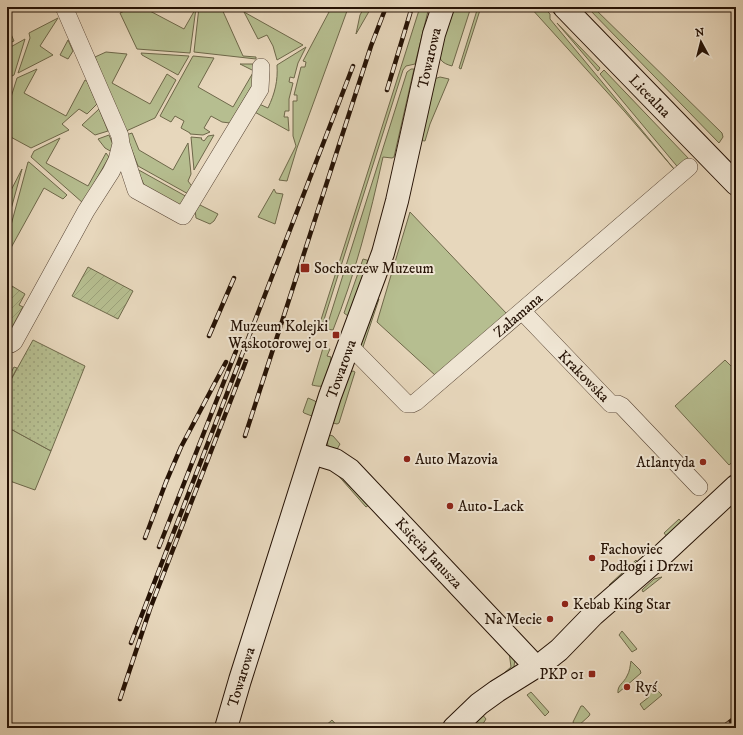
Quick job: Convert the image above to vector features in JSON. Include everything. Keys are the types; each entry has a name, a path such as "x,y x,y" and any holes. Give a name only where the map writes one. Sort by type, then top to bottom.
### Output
{"street":[{"path":"64,7 120,136 121,144 136,190"},
{"name":"Towarowa","path":"226,728 330,396 383,253 397,202 434,34 443,7"},
{"name":"Licealna","path":"564,7 706,157 736,193"},
{"path":"103,183 119,183 136,190 183,216 260,89 262,71 260,67"},
{"path":"7,343 11,344 14,342 117,160 121,144"},
{"name":"Licealna","path":"706,157 736,184"},
{"name":"Załamana","path":"350,345 407,404 416,402 688,167"},
{"name":"Krakowska","path":"522,311 611,404 618,404 622,406 699,487"},
{"name":"Księcia Janusza","path":"312,453 335,460 350,470 536,667"},
{"path":"454,728 478,704 536,667 559,650 587,622 736,486"}],"green space":[{"path":"128,7 149,7 148,10 184,29 196,8 190,53 137,49 120,13 129,9"},
{"path":"199,7 221,7 243,56 256,57 256,59 194,52"},
{"path":"321,7 340,7 347,11 297,148 287,181 279,180 296,146 293,136 293,101 297,101 297,95 294,95 301,67 305,67 306,62 303,61 329,12"},
{"path":"420,7 429,7 415,64 406,66 403,70 322,326 319,326"},
{"path":"452,7 471,7 452,66 441,60 439,49"},
{"path":"478,7 481,7 461,69 459,68"},
{"path":"530,7 543,7 550,14 550,19 674,169 625,112"},
{"path":"587,7 593,7 722,133 723,137 719,143"},
{"path":"364,8 371,8 356,34 360,15"},
{"path":"244,12 303,45 277,60 273,46 267,35 258,39"},
{"path":"58,18 40,46 53,55 18,73 30,38 29,33"},
{"path":"557,23 600,68 598,71"},
{"path":"7,25 14,41 7,44"},
{"path":"25,39 14,75 12,76 7,73 7,49"},
{"path":"68,40 73,51 68,59 60,55"},
{"path":"306,47 298,63 294,78 290,77 289,82 293,83 289,99 289,111 285,111 284,117 288,117 289,131 251,110 257,103 268,108 276,87 277,65"},
{"path":"106,52 127,54 112,83 150,104 167,74 176,80 155,118 124,132 95,57"},
{"path":"141,53 189,56 178,75 142,55"},
{"path":"193,56 214,58 198,87 233,107 254,71 240,64 256,64 256,79 230,123 222,122 211,116 204,128 210,132 203,135 190,134 181,128 184,121 175,116 171,122 160,116"},
{"path":"37,69 24,93 66,116 85,80 87,81 97,104 87,114 79,109 62,124 69,130 31,148 7,135 7,110 17,78"},
{"path":"414,69 394,157 383,157 355,267 333,330 326,329 407,72"},
{"path":"604,70 690,160 681,171 600,74"},
{"path":"440,77 449,79 430,124 425,141 418,140 434,79"},
{"path":"99,109 108,131 95,135 82,125"},
{"path":"132,133 139,150 173,170 188,143 191,174 188,181 194,189 190,195 138,166 126,135"},
{"path":"109,135 114,147 112,152 105,148 98,139"},
{"path":"214,135 194,170 191,137 202,138 201,139 204,141 208,136"},
{"path":"60,138 46,163 88,186 106,153 109,157 83,203 31,157 34,151"},
{"path":"28,162 67,195 63,199 44,188 7,255 7,240"},
{"path":"22,169 7,224 7,195 8,196"},
{"path":"137,169 189,198 186,202 179,205 145,187"},
{"path":"274,189 276,193 283,194 275,224 258,217"},
{"path":"198,204 218,214 214,221 210,224 196,218 195,210"},
{"path":"410,212 507,314 436,376 377,322"},
{"path":"363,259 370,261 364,281 348,316 344,313"},
{"path":"88,267 133,291 118,319 72,296"},
{"path":"7,283 25,294 19,305 23,307 11,329 7,327"},
{"path":"379,299 361,353 358,348 375,300"},
{"path":"33,340 85,366 51,451 7,427 7,387"},
{"path":"323,348 330,349 327,356 331,357 327,383 322,386 312,385"},
{"path":"725,360 736,371 736,459 729,465 675,406"},
{"path":"14,367 17,368 7,387 7,380"},
{"path":"350,372 355,372 339,423 329,422"},
{"path":"308,398 318,404 317,418 303,412"},
{"path":"7,427 51,451 35,490 7,480"},
{"path":"326,434 333,436 340,444 335,453 328,446"},
{"path":"335,472 373,502 366,507"},
{"path":"679,519 683,524 668,538 664,533"},
{"path":"636,560 638,563 610,586 609,585"},
{"path":"662,577 643,592 642,590 654,579"},
{"path":"622,631 637,649 632,652 619,635"},
{"path":"509,652 515,658 514,667 496,680 511,667"},
{"path":"631,661 641,673 618,693 620,686 628,674"},
{"path":"652,685 662,695 644,710 640,704 649,697 643,690"},
{"path":"531,692 549,712 545,716 527,695"},
{"path":"581,706 583,706 590,714 577,727 575,727 573,722"},
{"path":"481,713 486,719 482,725 463,728"},
{"path":"332,720 339,728 323,728"}],"railway":[{"path":"245,436 371,46 386,7"},
{"path":"387,90 412,7"},
{"path":"131,643 353,66"},
{"path":"209,336 234,278"},
{"path":"159,547 236,351"},
{"path":"120,699 150,609 246,361"},
{"path":"145,538 181,447 226,362"},
{"path":"722,728 736,717"}],"place":[{"name":"Sochaczew Muzeum","path":"305,268"},
{"name":"Muzeum Kolejki Wąskotorowej 01","path":"336,335"},
{"name":"Auto Mazovia","path":"407,459"},
{"name":"Atlantyda","path":"703,462"},
{"name":"Auto-Lack","path":"450,506"},
{"name":"Fachowiec Podłogi i Drzwi","path":"592,558"},
{"name":"Kebab King Star","path":"565,604"},
{"name":"Na Mecie","path":"550,619"},
{"name":"PKP 01","path":"592,674"},
{"name":"Ryś","path":"627,687"}]}
